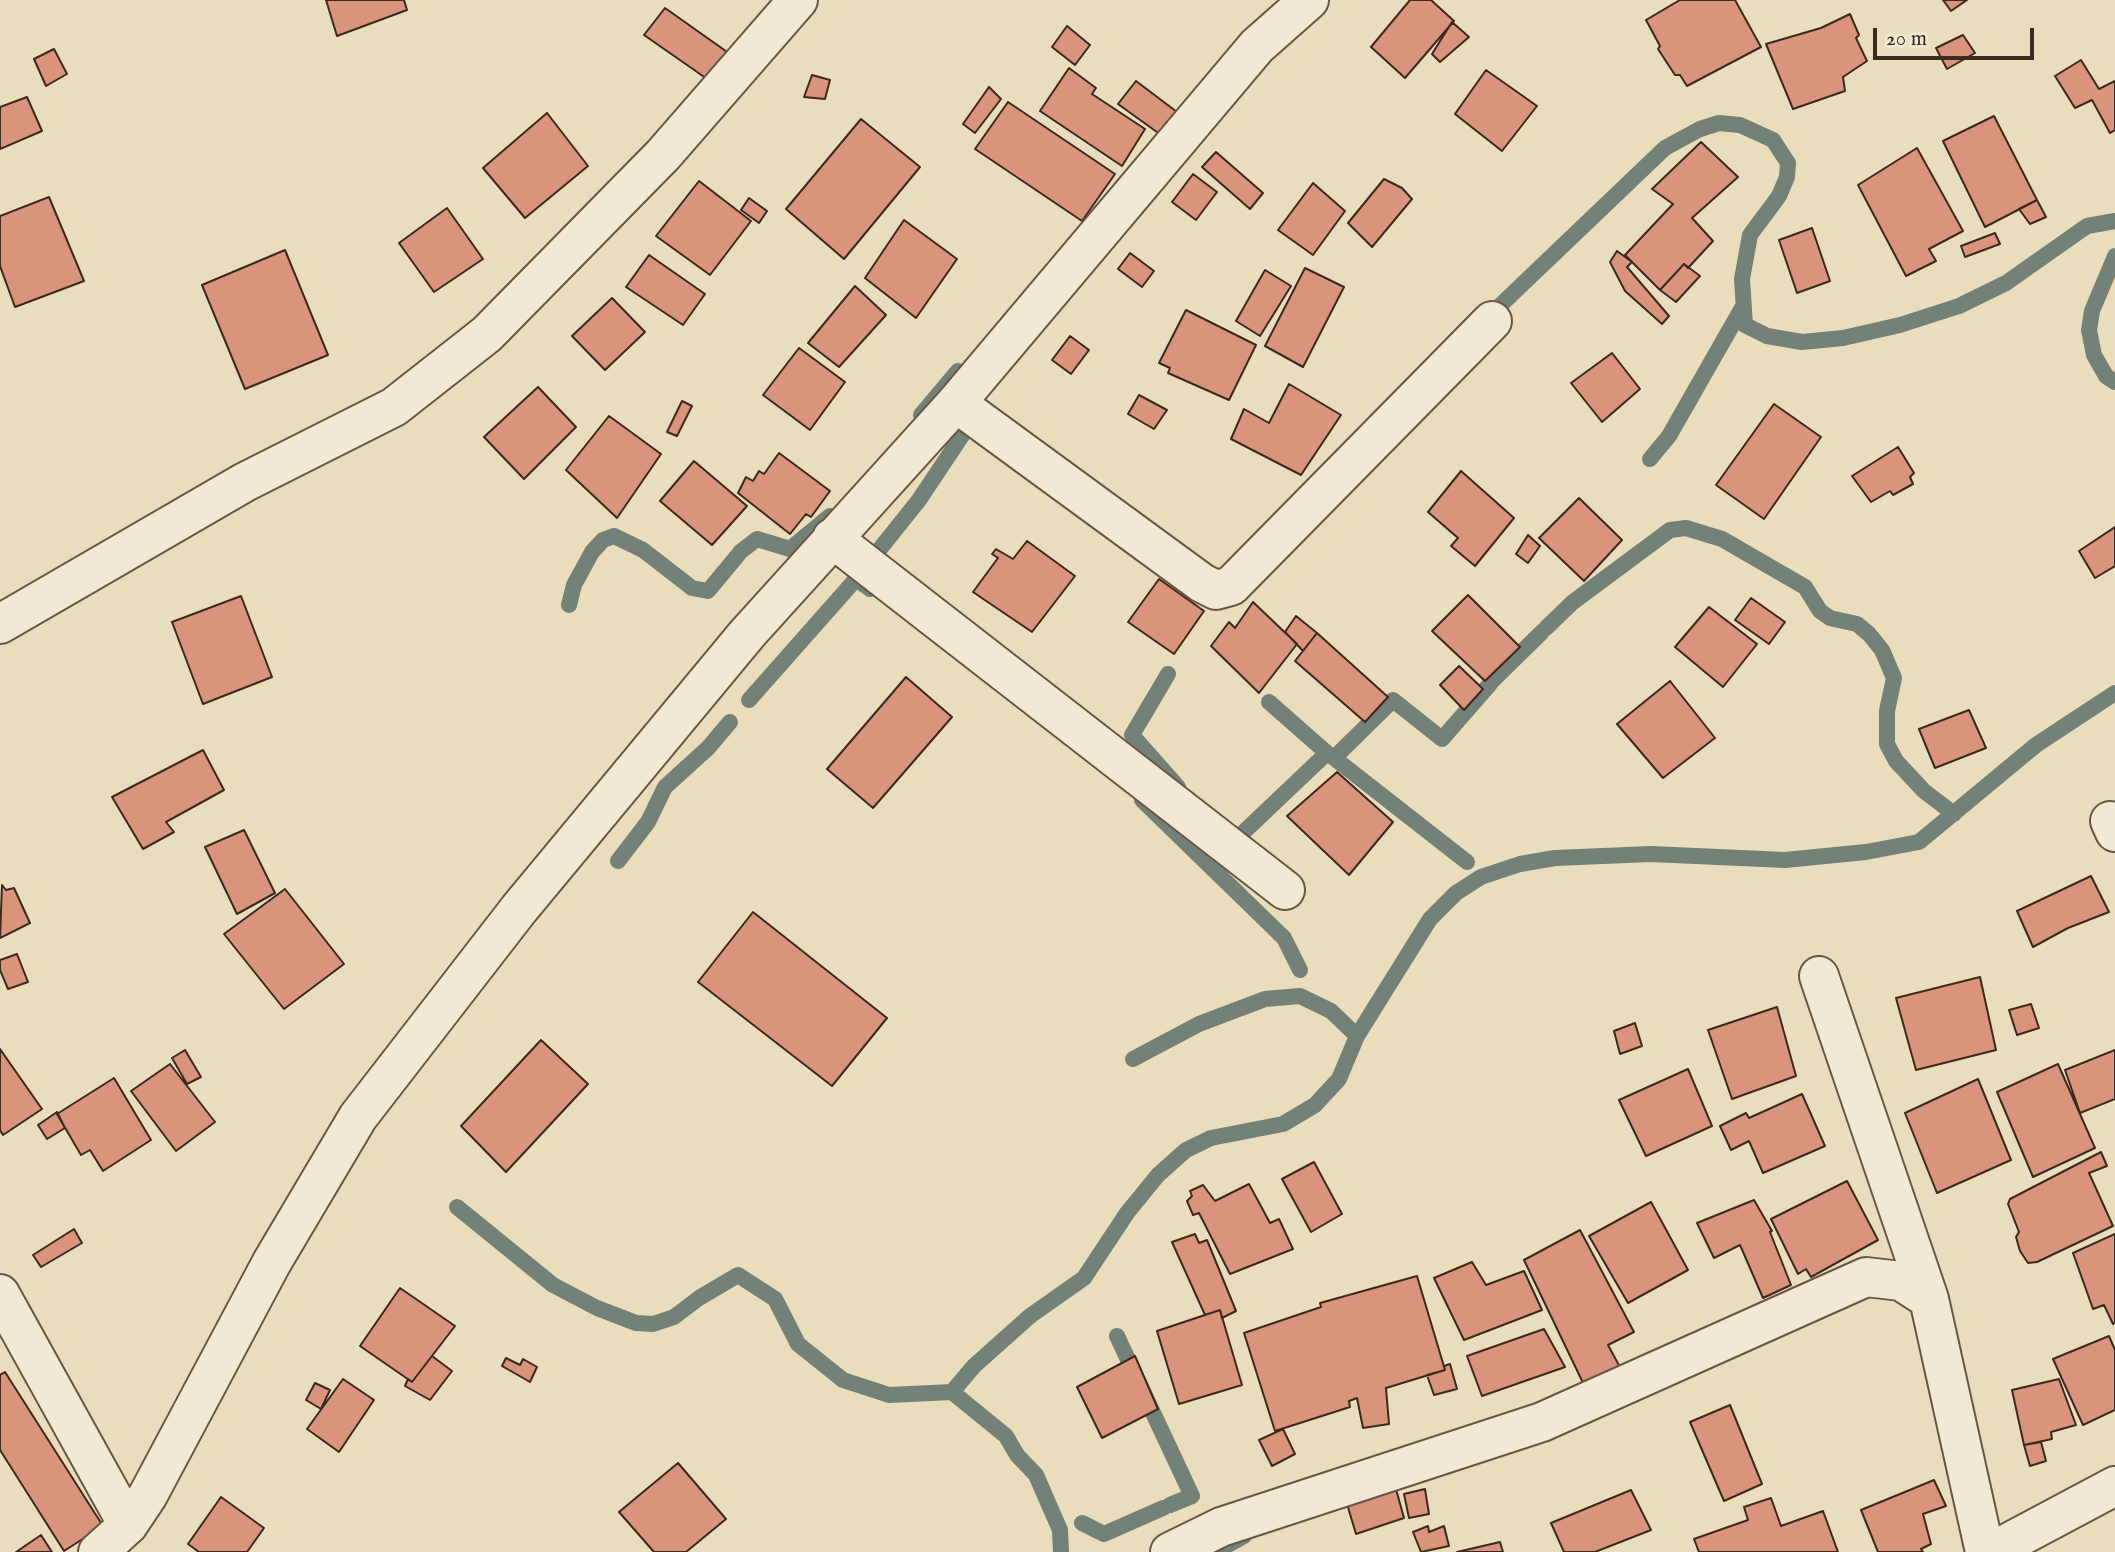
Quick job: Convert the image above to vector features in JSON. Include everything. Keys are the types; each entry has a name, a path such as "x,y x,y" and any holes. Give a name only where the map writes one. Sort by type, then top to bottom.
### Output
{"street":[{"path":"0,624 245,482 404,399 487,334 524,297 663,155 798,0"},
{"path":"98,1552 128,1525 148,1494 272,1262 358,1117 519,909 747,634 956,403 1257,46 1309,0"},
{"path":"956,403 1202,583 1216,590 1231,586 1417,393 1492,321"},
{"path":"832,538 1285,890"},
{"path":"1819,976 1929,1299 1985,1552"},
{"path":"1170,1552 1221,1527 1542,1422 1866,1277 1900,1281 1929,1299"},
{"path":"0,1294 128,1525"},
{"path":"1991,1552 2115,1486"}],"building":[{"path":"326,0 404,0 407,10 337,36"},
{"path":"1410,0 1431,0 1454,21 1405,78 1371,47"},
{"path":"1680,0 1735,0 1761,47 1687,86 1680,75 1675,75 1658,49 1660,46 1646,20"},
{"path":"1943,0 1967,0 1951,11"},
{"path":"665,8 730,54 710,81 644,35"},
{"path":"1850,14 1859,35 1856,38 1867,61 1843,77 1845,91 1793,109 1766,44 1821,28"},
{"path":"1452,22 1469,37 1440,62 1432,54"},
{"path":"1067,26 1090,45 1075,65 1052,47"},
{"path":"1963,35 1975,53 1947,69 1936,48"},
{"path":"54,49 67,74 46,86 34,59"},
{"path":"2081,60 2099,89 2115,81 2115,130 2110,133 2092,100 2075,108 2055,76"},
{"path":"1069,68 1096,88 1092,94 1145,129 1122,166 1040,111"},
{"path":"1486,70 1537,106 1502,151 1455,114"},
{"path":"812,75 830,80 825,99 804,97"},
{"path":"1136,81 1177,112 1161,135 1118,104"},
{"path":"989,87 1001,99 975,133 963,124"},
{"path":"27,97 42,131 0,149 0,107"},
{"path":"1008,102 1115,174 1082,221 975,149"},
{"path":"547,113 588,166 525,218 483,168"},
{"path":"1994,116 2037,200 1985,227 1943,141"},
{"path":"861,119 920,167 844,259 786,209"},
{"path":"1701,142 1738,177 1692,218 1713,241 1688,268 1684,264 1660,290 1625,255 1673,204 1652,189"},
{"path":"1917,148 1963,231 1929,249 1936,261 1906,276 1858,185"},
{"path":"1216,152 1263,193 1250,209 1202,167"},
{"path":"1193,174 1217,192 1196,220 1172,202"},
{"path":"1384,179 1402,188 1412,199 1372,247 1348,223"},
{"path":"699,181 751,221 710,275 656,236"},
{"path":"1313,183 1345,211 1313,255 1278,230"},
{"path":"49,197 84,281 15,307 0,266 0,216"},
{"path":"749,198 767,211 759,223 741,210"},
{"path":"2037,200 2046,217 2030,224 2019,209"},
{"path":"447,208 483,259 434,292 399,243"},
{"path":"904,220 957,259 916,318 865,278"},
{"path":"1812,228 1830,281 1797,293 1779,240"},
{"path":"1995,233 2000,244 1965,257 1961,246"},
{"path":"285,250 328,355 245,389 202,285"},
{"path":"1617,251 1632,262 1627,267 1669,316 1662,324 1625,291 1610,262"},
{"path":"1130,253 1154,271 1142,287 1118,269"},
{"path":"649,255 705,294 683,325 626,287"},
{"path":"1684,264 1700,276 1676,302 1660,290"},
{"path":"1305,268 1344,287 1303,367 1265,346"},
{"path":"1265,270 1291,286 1260,336 1236,321"},
{"path":"855,286 886,315 839,367 808,343"},
{"path":"612,298 645,332 605,370 572,336"},
{"path":"1186,310 1256,345 1229,400 1168,373 1170,368 1159,363"},
{"path":"1070,336 1089,350 1071,374 1052,360"},
{"path":"799,348 845,382 810,430 763,395"},
{"path":"1612,353 1640,389 1602,422 1571,383"},
{"path":"1289,384 1341,415 1301,475 1231,439 1244,409 1269,423"},
{"path":"538,387 576,427 524,479 484,437"},
{"path":"1139,395 1167,410 1154,429 1128,414"},
{"path":"682,401 692,406 677,436 667,432"},
{"path":"1774,404 1821,437 1764,519 1716,485"},
{"path":"609,416 661,454 617,518 566,470"},
{"path":"1898,447 1914,473 1910,477 1913,484 1893,495 1890,491 1871,502 1852,476"},
{"path":"779,453 830,491 811,517 806,514 790,534 738,493 746,477 753,481 759,471 764,474"},
{"path":"694,461 747,506 712,545 660,501"},
{"path":"1461,471 1514,518 1475,566 1451,546 1458,538 1428,512"},
{"path":"1579,498 1622,540 1584,581 1539,538"},
{"path":"2115,527 2115,566 2095,578 2079,551"},
{"path":"1528,535 1540,546 1528,563 1516,554"},
{"path":"1027,541 1075,576 1032,632 973,592 998,558 992,554 996,549 1013,559"},
{"path":"1159,579 1204,611 1174,654 1128,622"},
{"path":"1468,595 1520,647 1485,681 1432,631"},
{"path":"241,596 272,677 203,704 172,622"},
{"path":"1751,598 1785,622 1769,644 1735,620"},
{"path":"1253,602 1297,644 1259,693 1211,646 1229,622 1235,628"},
{"path":"1709,607 1757,644 1723,687 1675,647"},
{"path":"1296,616 1317,633 1303,651 1285,632"},
{"path":"1317,633 1388,697 1365,722 1295,661"},
{"path":"1459,666 1483,689 1464,710 1440,685"},
{"path":"906,677 952,717 873,808 827,769"},
{"path":"1670,681 1715,738 1663,778 1617,724"},
{"path":"1969,710 1986,748 1935,768 1919,729"},
{"path":"203,750 224,790 166,822 174,832 143,849 112,797"},
{"path":"1337,772 1393,822 1349,875 1287,816"},
{"path":"244,830 275,893 237,914 205,847"},
{"path":"2091,876 2109,912 2068,928 2033,947 2017,911"},
{"path":"2,885 6,890 14,888 30,923 0,938"},
{"path":"285,889 344,964 284,1009 224,934"},
{"path":"753,912 887,1018 832,1086 698,982"},
{"path":"17,954 28,982 8,989 0,970 0,960"},
{"path":"1980,977 1996,1050 1916,1070 1896,998"},
{"path":"2031,1004 2039,1028 2017,1035 2009,1010"},
{"path":"1777,1007 1796,1076 1732,1099 1708,1030"},
{"path":"1635,1023 1642,1046 1620,1054 1614,1031"},
{"path":"541,1040 588,1084 506,1172 461,1126"},
{"path":"0,1049 42,1109 3,1135 0,1130"},
{"path":"185,1050 201,1077 187,1084 172,1058"},
{"path":"2115,1050 2115,1099 2080,1113 2065,1070"},
{"path":"170,1064 215,1122 176,1151 131,1091"},
{"path":"2058,1064 2095,1148 2033,1177 1997,1092"},
{"path":"1688,1069 1712,1126 1646,1156 1619,1100"},
{"path":"114,1078 151,1140 103,1171 90,1150 81,1155 57,1114"},
{"path":"1978,1079 2011,1160 1937,1193 1905,1113"},
{"path":"1802,1094 1825,1146 1763,1173 1749,1141 1731,1150 1720,1126 1746,1113 1749,1118"},
{"path":"57,1112 65,1128 47,1139 38,1125"},
{"path":"2101,1152 2107,1166 2089,1173 2113,1226 2037,1262 2028,1263 2020,1251 2016,1237 2019,1232 2008,1204 2010,1199"},
{"path":"1314,1162 1342,1214 1311,1232 1282,1179"},
{"path":"1847,1181 1878,1240 1811,1277 1806,1269 1798,1274 1771,1219"},
{"path":"1249,1184 1270,1223 1279,1219 1293,1249 1230,1274 1199,1213 1193,1215 1187,1201 1192,1196 1190,1191 1203,1185 1215,1201"},
{"path":"1754,1200 1772,1231 1770,1232 1791,1285 1763,1298 1740,1245 1714,1258 1697,1223"},
{"path":"1651,1202 1688,1270 1628,1303 1589,1236"},
{"path":"74,1229 82,1243 41,1267 33,1255"},
{"path":"1580,1230 1634,1332 1608,1345 1621,1369 1585,1387 1524,1260"},
{"path":"1195,1234 1199,1243 1207,1240 1236,1311 1222,1318 1220,1310 1205,1315 1172,1242"},
{"path":"2115,1234 2113,1324 2104,1305 2093,1309 2073,1253"},
{"path":"1472,1262 1486,1285 1524,1271 1542,1310 1464,1340 1434,1278"},
{"path":"1417,1276 1445,1370 1386,1388 1389,1424 1363,1428 1357,1398 1349,1401 1350,1407 1275,1431 1244,1333 1321,1307 1320,1303"},
{"path":"400,1288 455,1326 412,1382 360,1346"},
{"path":"1220,1310 1242,1385 1179,1404 1157,1331"},
{"path":"1544,1329 1565,1367 1482,1396 1467,1356"},
{"path":"2109,1336 2115,1350 2115,1410 2083,1425 2053,1359"},
{"path":"432,1356 452,1371 430,1400 405,1386 408,1379 412,1382"},
{"path":"1135,1356 1158,1409 1102,1438 1077,1387"},
{"path":"506,1358 520,1365 523,1359 537,1367 530,1382 502,1366"},
{"path":"1450,1364 1457,1389 1434,1395 1427,1375 1445,1370 1444,1366"},
{"path":"5,1372 103,1526 64,1551 0,1450 0,1375"},
{"path":"343,1379 374,1400 339,1452 307,1429"},
{"path":"2059,1379 2076,1425 2051,1432 2052,1439 2024,1445 2012,1390"},
{"path":"315,1383 330,1390 321,1409 306,1400"},
{"path":"1730,1405 1762,1484 1724,1501 1690,1422"},
{"path":"1283,1429 1295,1454 1272,1466 1259,1440"},
{"path":"2041,1442 2046,1461 2030,1466 2024,1445"},
{"path":"678,1463 726,1519 686,1552 654,1552 619,1512"},
{"path":"1934,1480 1946,1506 1923,1514 1931,1544 1921,1549 1923,1552 1878,1552 1861,1510"},
{"path":"1396,1489 1404,1518 1356,1534 1347,1504"},
{"path":"1425,1489 1429,1514 1409,1518 1404,1494"},
{"path":"1631,1490 1651,1530 1595,1552 1564,1552 1551,1523"},
{"path":"221,1497 264,1528 247,1552 199,1552 188,1544"},
{"path":"1771,1498 1781,1526 1823,1511 1838,1552 1699,1552 1694,1539 1748,1520 1744,1507"},
{"path":"1428,1526 1429,1532 1444,1526 1449,1546 1421,1552 1413,1532"},
{"path":"41,1535 52,1552 16,1552"},
{"path":"1500,1542 1503,1552 1457,1552"}],"waterway":[{"path":"1487,318 1665,148 1700,129 1719,123 1740,125 1773,140 1788,163 1787,177 1779,196 1750,235 1742,279 1745,325 1767,336 1802,342 1843,338 1900,325 1959,306 2006,283 2087,226 2115,221"},
{"path":"2115,256 2092,311 2089,330 2094,355 2106,376 2115,382"},
{"path":"1650,459 1669,436 1742,308"},
{"path":"921,415 958,371"},
{"path":"875,555 919,500 971,422"},
{"path":"740,552 757,539 790,549 830,516"},
{"path":"1546,628 1573,602 1670,530 1686,528 1722,539 1805,587 1820,611 1830,618 1857,624 1869,634 1882,650 1894,678 1887,711 1887,744 1896,761 1924,791 1954,814"},
{"path":"569,605 574,585 592,552 603,540 614,536 643,550 692,588 708,591 738,555"},
{"path":"749,700 856,579 870,589"},
{"path":"1490,683 1542,632"},
{"path":"1168,674 1132,735 1178,787"},
{"path":"1467,862 1334,758 1393,700 1442,739 1490,684"},
{"path":"952,1392 974,1366 1030,1316 1084,1278 1127,1213 1158,1175 1186,1150 1211,1138 1283,1124 1315,1105 1339,1079 1357,1036 1430,919 1456,893 1481,877 1520,864 1555,858 1651,854 1785,860 1866,852 1919,842 2036,745 2115,693"},
{"path":"1229,846 1327,753 1269,702"},
{"path":"618,861 648,822 665,787 708,748 730,722"},
{"path":"1142,800 1284,938 1300,970"},
{"path":"1133,1059 1199,1024 1265,999 1300,996 1331,1011 1357,1036"},
{"path":"457,1207 553,1285 597,1308 636,1323 653,1324 674,1317 699,1298 738,1275 775,1299 798,1344 843,1380 889,1395 952,1392 1006,1436 1017,1455 1036,1475 1060,1530 1061,1552"},
{"path":"1117,1336 1192,1496 1170,1505"},
{"path":"1082,1523 1104,1534 1163,1508"},
{"path":"1215,1552 1244,1536"}]}
